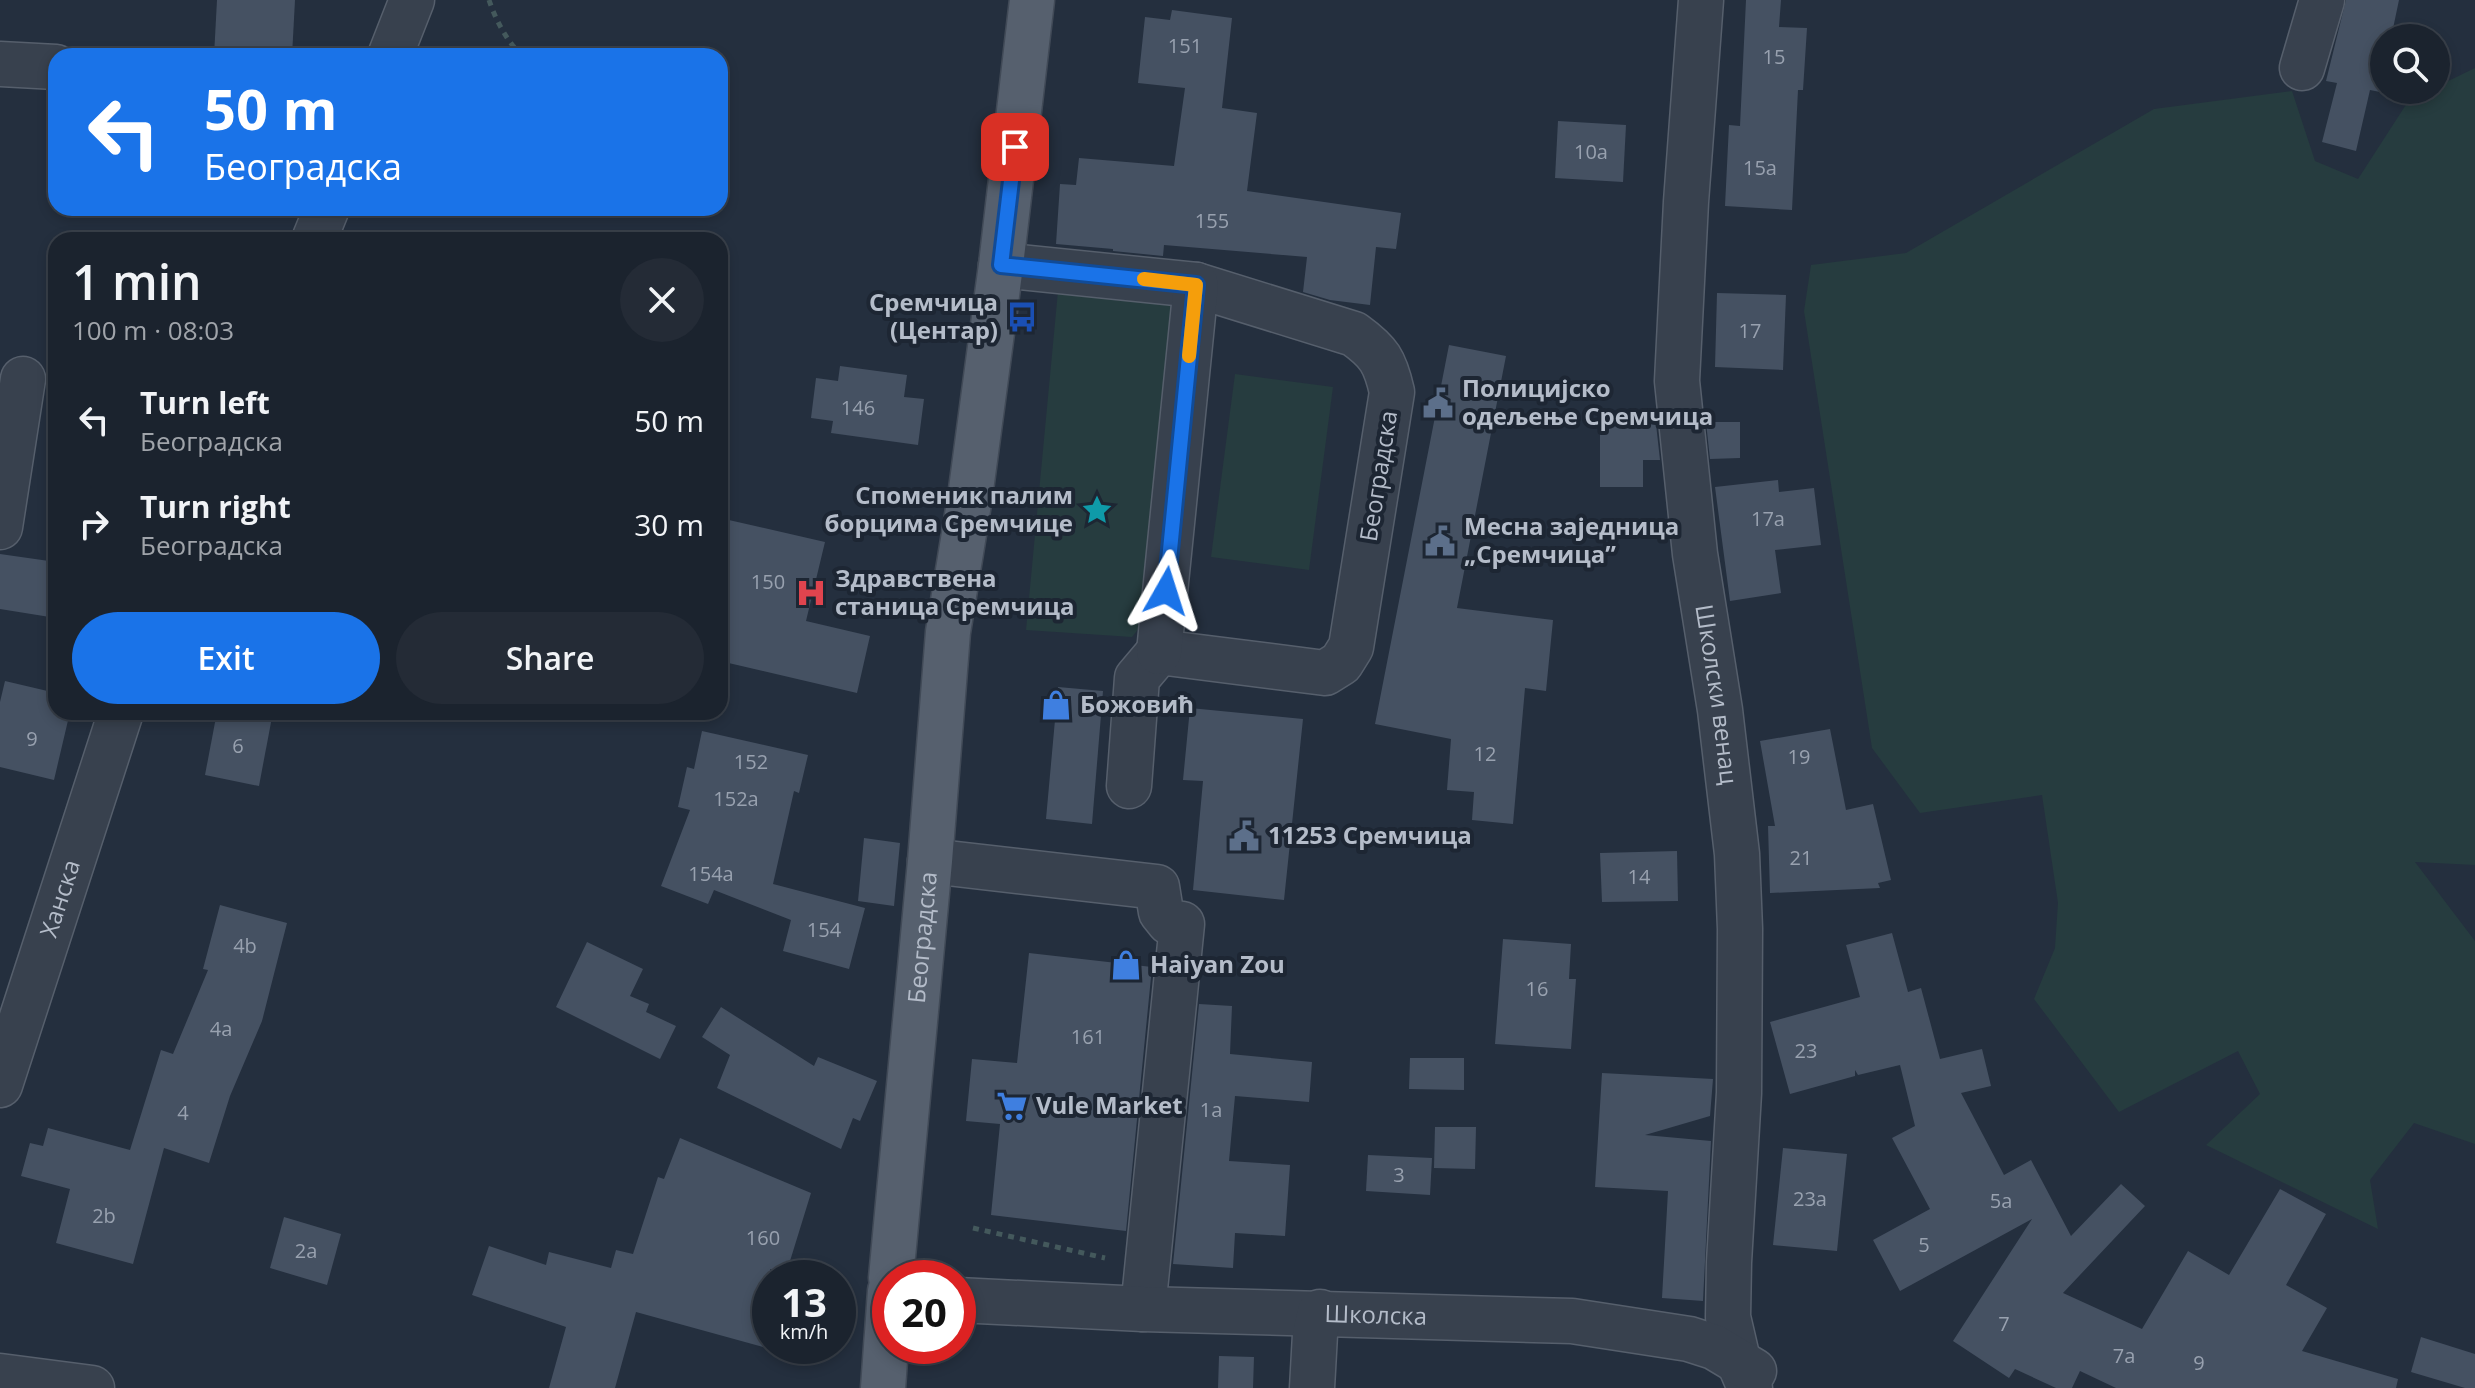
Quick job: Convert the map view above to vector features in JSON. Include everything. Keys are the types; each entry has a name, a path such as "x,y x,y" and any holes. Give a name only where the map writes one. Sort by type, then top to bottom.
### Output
{"main road":[{"name":"Београдска","path":"893,1260 948,632 970,497 1001,265 1032,0"},
{"path":"883,1388 885,1364"}],"street":[{"path":"393,48 412,0"},
{"name":"Школски венац","path":"1701,0 1677,381 1695,554 1720,710 1737,854 1739,1093 1728,1317 1744,1374"},
{"path":"2302,68 2322,0"},
{"path":"0,64 48,67"},
{"name":"Београдска","path":"1001,265 1196,285 1354,334 1375,349 1388,372 1392,392 1351,647 1341,663 1325,673 1159,652"},
{"path":"1129,786 1137,678 1159,652 1196,285"},
{"path":"0,527 26,380"},
{"name":"Ханска","path":"0,1085 118,720"},
{"path":"930,861 1157,887 1161,912 1169,922 1182,924 1143,1309"},
{"name":"Школска","path":"976,1301 1143,1309 1572,1321 1689,1339 1714,1347 1744,1374 1779,1388"},
{"path":"1312,1388 1315,1334 1320,1312"},
{"path":"0,1376 92,1388"}],"path":[{"path":"489,0 494,17 514,48"},
{"path":"973,1228 1109,1259"}],"green space":[{"path":"2475,68 2475,865 2415,862 2475,941 2475,1144 2414,1123 2370,1180 2378,1229 2206,1145 2260,1094 2238,1051 2119,1112 2034,999 2055,948 2058,903 2042,795 1920,813 1872,748 1804,311 1811,265 1906,253 2154,109 2292,91 2315,161 2358,179 2406,104 2450,104 2450,80"},
{"path":"1058,291 1186,304 1150,614 1132,637 1026,630"},
{"path":"1235,374 1333,387 1309,570 1211,557"}],"building":[{"path":"217,0 295,0 292,48 214,48"},
{"path":"1746,0 1781,0 1779,27 1807,28 1803,90 1798,90 1792,210 1725,206 1729,125 1740,126"},
{"path":"2346,0 2399,0 2394,24 2370,24 2370,90 2356,151 2322,142 2337,83 2326,81"},
{"path":"1172,10 1232,18 1222,108 1257,113 1247,191 1401,213 1396,249 1376,247 1370,305 1330,300 1303,292 1307,257 1164,245 1163,256 1056,244 1060,184 1076,185 1079,158 1174,166 1185,88 1138,83 1145,17 1170,20"},
{"path":"1558,121 1626,125 1623,182 1555,178"},
{"path":"1717,293 1786,295 1783,370 1715,367"},
{"path":"1449,345 1506,356 1457,608 1553,620 1546,691 1525,688 1513,824 1472,820 1474,792 1447,790 1451,739 1375,724"},
{"path":"840,366 907,375 904,397 924,399 918,445 831,433 833,421 811,418 816,378 838,381"},
{"path":"1706,422 1740,422 1740,458 1710,459"},
{"path":"1600,424 1656,424 1660,460 1643,460 1643,487 1600,487"},
{"path":"1778,480 1779,492 1814,488 1821,545 1775,550 1781,593 1730,601 1715,487"},
{"path":"728,520 825,542 806,621 870,636 857,693 728,663"},
{"path":"0,554 48,561 48,617 0,609"},
{"path":"5,681 48,691 48,720 68,720 54,780 0,767 0,702"},
{"path":"1058,687 1103,691 1092,824 1046,819"},
{"name":"11253 Сремчица","path":"1190,708 1303,719 1284,900 1193,890 1203,781 1183,780"},
{"path":"215,720 271,720 259,786 205,775"},
{"path":"1830,729 1846,810 1873,804 1891,880 1878,883 1880,888 1770,893 1768,826 1775,826 1760,741"},
{"path":"702,731 808,755 799,793 794,791 773,884 865,908 849,969 783,951 791,920 714,890 708,904 661,886 690,810 678,807 687,767 694,769"},
{"path":"864,838 900,843 894,906 858,901"},
{"path":"1677,851 1678,901 1602,902 1600,853"},
{"path":"220,905 287,923 262,1021 230,1096 209,1163 164,1148 133,1264 56,1243 70,1189 21,1176 30,1143 43,1146 48,1128 130,1150 161,1050 173,1054 208,970 203,969"},
{"path":"1892,933 1908,992 1921,988 1940,1059 1982,1049 1991,1086 1961,1093 2004,1175 2031,1160 2071,1236 2121,1184 2145,1206 2063,1293 2142,1329 2188,1251 2229,1275 2280,1189 2326,1214 2286,1285 2327,1308 2302,1351 2398,1379 2396,1388 2116,1388 2080,1371 2072,1388 2056,1388 2015,1369 2009,1378 1953,1341 2032,1219 1900,1291 1873,1240 1930,1209 1892,1138 1915,1126 1900,1065 1858,1075 1855,1070 1855,1076 1790,1094 1770,1022 1860,997 1846,945"},
{"path":"1503,939 1571,944 1569,979 1576,979 1571,1049 1495,1044"},
{"path":"587,942 643,969 630,996 649,1004 646,1012 676,1026 660,1059 556,1007"},
{"path":"1029,953 1152,967 1126,1231 991,1215 1000,1124 966,1121 972,1059 1017,1063"},
{"path":"1199,1004 1232,1006 1230,1054 1312,1062 1309,1102 1235,1096 1229,1161 1290,1165 1285,1236 1235,1233 1233,1268 1173,1264"},
{"path":"721,1007 814,1066 818,1057 877,1081 860,1121 853,1118 841,1149 717,1088 730,1055 702,1037"},
{"path":"1410,1058 1464,1058 1464,1090 1409,1089"},
{"path":"1602,1073 1713,1079 1710,1116 1645,1135 1711,1141 1703,1301 1662,1298 1668,1191 1595,1187"},
{"path":"1435,1127 1476,1127 1475,1169 1434,1168"},
{"path":"680,1138 811,1193 790,1260 752,1260 752,1344 636,1312 615,1388 549,1388 566,1327 472,1295 489,1246 546,1265 549,1252 611,1268 616,1250 633,1254 658,1177 664,1179"},
{"path":"1783,1148 1847,1154 1837,1251 1773,1245"},
{"path":"1368,1155 1432,1158 1430,1195 1366,1191"},
{"path":"284,1217 341,1234 327,1285 270,1268"},
{"path":"2421,1337 2475,1354 2475,1388 2465,1388 2411,1372"},
{"path":"1219,1356 1254,1357 1253,1388 1218,1388"}],"slow traffic":[{"path":"1144,279 1196,285 1189,356"}],"place":[{"name":"Сремчица (Центар)","path":"1022,317"},
{"name":"Полицијско одељење Сремчица","path":"1438,403"},
{"name":"Споменик палим борцима Сремчице","path":"1097,510"},
{"name":"Месна заједница „Сремчица”","path":"1440,541"},
{"name":"Здравствена станица Сремчица","path":"811,593"},
{"name":"Божовић","path":"1056,705"},
{"name":"11253 Сремчица","path":"1244,836"},
{"name":"Haiyan Zou","path":"1126,965"},
{"name":"Vule Market","path":"1012,1106"}],"route":[{"path":"1015,147 1001,265 1196,285 1166,591"}]}
